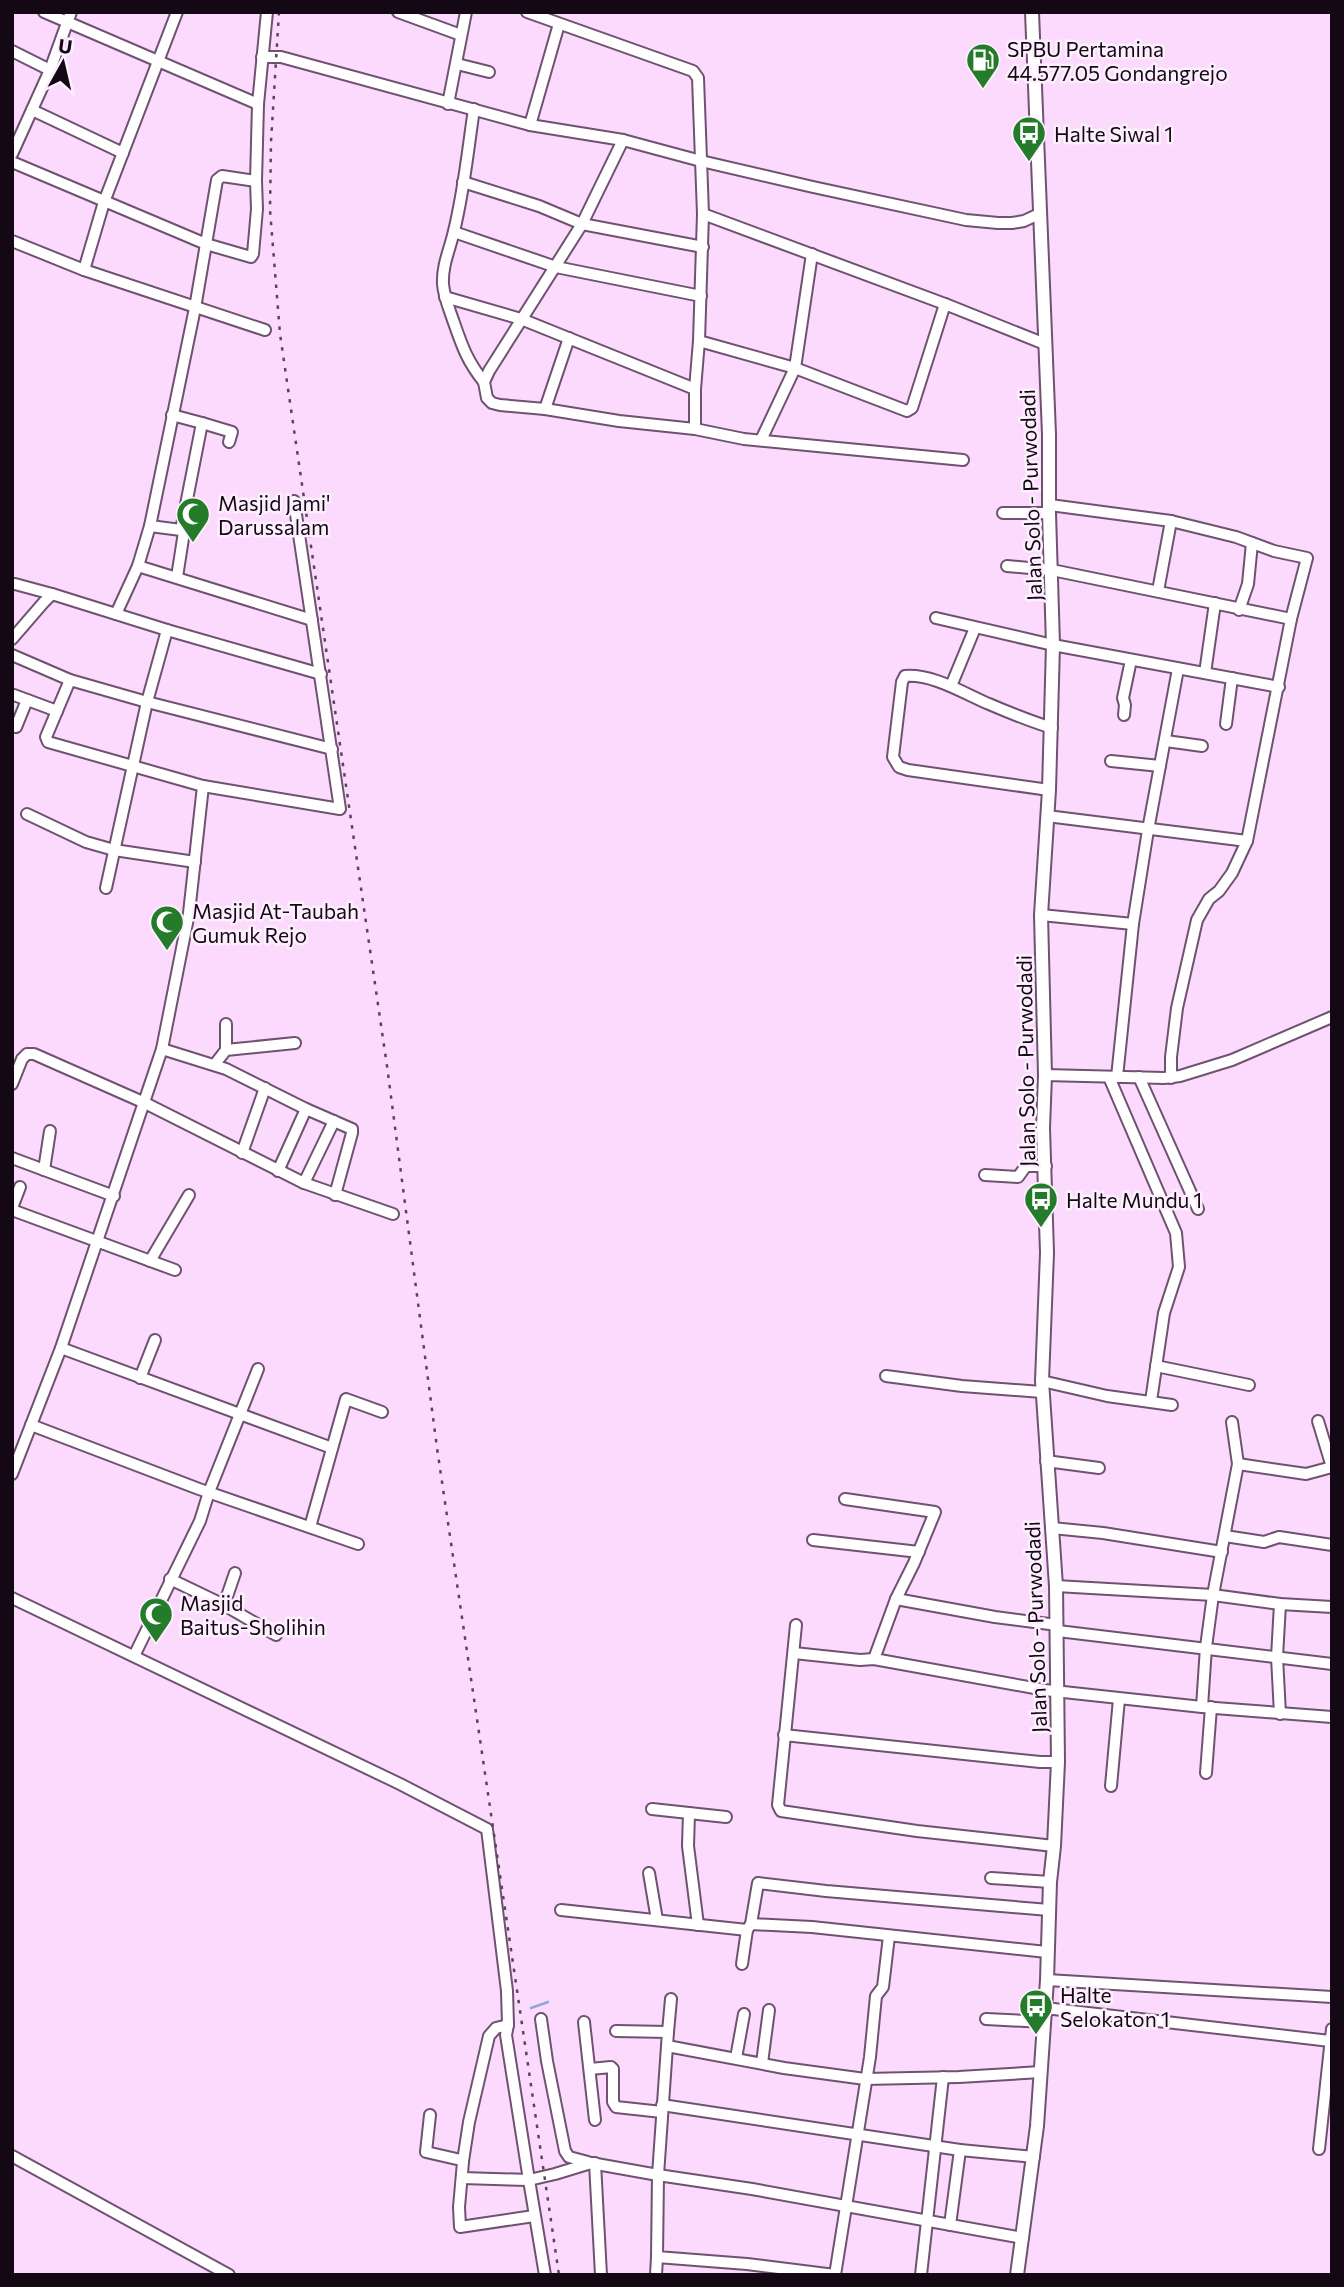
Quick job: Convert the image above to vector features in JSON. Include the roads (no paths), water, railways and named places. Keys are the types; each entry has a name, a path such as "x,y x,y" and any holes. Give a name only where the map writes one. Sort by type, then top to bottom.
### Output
{"main road":[{"name":"Jalan Solo - Purwodadi","path":"1017,2275 1034,2157 1045,2022 1058,1762 1056,1586 1042,1387 1047,1253 1041,915 1052,727 1052,570 1032,12"}],"street":[{"path":"44,12 258,104"},
{"path":"12,154 50,70 71,12"},
{"path":"84,270 104,202 177,12"},
{"path":"12,162 206,244 252,256 257,209 258,104 267,12"},
{"path":"448,104 467,12"},
{"path":"527,12 696,74 699,82 703,247 695,429"},
{"path":"403,13 461,34"},
{"path":"530,125 559,24"},
{"path":"12,51 50,70"},
{"path":"262,57 281,57 530,125 623,140 701,162 982,222 1012,223 1039,214"},
{"path":"457,64 489,72"},
{"path":"474,108 454,232 444,270 445,297 462,348 484,382 486,398 492,403 761,440 963,460"},
{"path":"32,110 122,153"},
{"path":"484,382 582,225 623,140"},
{"path":"116,614 138,566 150,526 219,177 256,181"},
{"path":"463,182 539,206 582,225 703,247"},
{"path":"703,214 1045,344"},
{"path":"454,232 556,267 701,296"},
{"path":"12,241 84,270 265,330"},
{"path":"761,440 794,368 812,254"},
{"path":"445,297 521,319 695,389"},
{"path":"699,341 794,368 910,411 945,304"},
{"path":"545,409 569,338"},
{"path":"172,415 232,432 229,442"},
{"path":"177,577 184,534 181,530 202,423"},
{"path":"76,682 57,711 46,740 48,743 203,786 338,810 341,807 294,501"},
{"path":"1003,513 1049,509 1171,521 1307,558 1291,618 1247,841 1231,873 1219,891 1209,899 1197,920 1177,1008 1171,1078"},
{"path":"1158,591 1171,521"},
{"path":"150,526 181,530"},
{"path":"1240,610 1248,584 1252,543"},
{"path":"138,566 312,620"},
{"path":"1007,566 1052,570 1240,610 1291,618"},
{"path":"15,584 167,631 321,674"},
{"path":"12,639 52,594"},
{"path":"1205,673 1215,603"},
{"path":"936,618 1053,645 1279,687"},
{"path":"951,686 975,628"},
{"path":"106,888 147,702 167,631"},
{"path":"12,655 76,682 332,749"},
{"path":"1124,715 1123,698 1131,660"},
{"path":"1151,1401 1164,1313 1179,1267 1176,1233 1113,1077 1133,924 1178,669"},
{"path":"1049,790 908,770 899,767 893,757 903,678 914,676 951,686 1022,718 1052,727"},
{"path":"1226,724 1232,678"},
{"path":"14,695 57,711"},
{"path":"16,727 27,700"},
{"path":"1166,741 1202,746"},
{"path":"1111,761 1160,766"},
{"path":"12,1474 61,1348 162,1049 189,913 203,786"},
{"path":"27,814 81,840 114,850 195,862"},
{"path":"1047,816 1247,841"},
{"path":"1041,915 1133,924"},
{"path":"1045,1075 1171,1078 1232,1060 1332,1017"},
{"path":"215,1065 226,1050 226,1024"},
{"path":"226,1050 295,1043"},
{"path":"162,1049 215,1065 352,1130 335,1195"},
{"path":"12,1084 22,1059 27,1054 34,1054 145,1103 304,1183 393,1214"},
{"path":"1139,1077 1198,1209"},
{"path":"242,1153 265,1088"},
{"path":"278,1171 306,1109"},
{"path":"304,1183 334,1121"},
{"path":"44,1170 50,1131"},
{"path":"12,1158 114,1196"},
{"path":"985,1175 1016,1178 1026,1166 1046,1166"},
{"path":"20,1187 12,1209 175,1270"},
{"path":"150,1261 189,1195"},
{"path":"140,1378 155,1340"},
{"path":"61,1348 332,1448"},
{"path":"1156,1366 1250,1385"},
{"path":"134,1656 200,1521 258,1368"},
{"path":"886,1376 962,1387 1042,1387 1172,1405"},
{"path":"310,1527 346,1399 382,1412"},
{"path":"1238,1464 1306,1474 1332,1467 1318,1420"},
{"path":"1206,1773 1206,1647 1238,1464 1232,1422"},
{"path":"31,1425 358,1544"},
{"path":"1046,1461 1099,1468"},
{"path":"845,1499 933,1510 935,1515 895,1599 874,1659"},
{"path":"1052,1528 1103,1533 1222,1552"},
{"path":"1225,1536 1264,1542 1279,1537 1332,1545"},
{"path":"813,1540 919,1552"},
{"path":"224,1605 235,1573"},
{"path":"170,1579 224,1605 276,1635"},
{"path":"1056,1586 1213,1595 1280,1604 1332,1607"},
{"path":"12,1598 400,1784 487,1829 506,1978 506,2035 510,2067 545,2275"},
{"path":"895,1599 1057,1628 1332,1664"},
{"path":"1280,1604 1277,1657 1280,1714"},
{"path":"796,1625 784,1735 778,1805 780,1811 917,1831 1054,1846"},
{"path":"794,1653 874,1659 1119,1699 1332,1717"},
{"path":"1111,1786 1119,1699"},
{"path":"784,1735 1058,1762"},
{"path":"652,1809 726,1817"},
{"path":"689,1813 688,1846 698,1925"},
{"path":"649,1873 657,1920"},
{"path":"991,1878 1050,1882"},
{"path":"742,1964 758,1883 1049,1910"},
{"path":"561,1910 698,1925 812,1927 1047,1952"},
{"path":"657,2257 835,2275 848,2206 876,1996 883,1987 889,1937"},
{"path":"1047,1980 1332,1997"},
{"path":"656,2275 658,2175 671,1998"},
{"path":"1045,2008 1330,2041"},
{"path":"762,2063 769,2010"},
{"path":"736,2058 744,2014"},
{"path":"541,2019 565,2151 569,2157 1023,2238"},
{"path":"986,2019 1045,2022"},
{"path":"584,2022 595,2120"},
{"path":"508,2025 496,2028 489,2036 463,2161 460,2227 534,2216"},
{"path":"1319,2149 1332,2029"},
{"path":"616,2031 668,2032"},
{"path":"667,2046 865,2079 1041,2072"},
{"path":"590,2069 613,2069 613,2102 616,2107 662,2109 960,2150 1034,2157"},
{"path":"921,2275 943,2077"},
{"path":"430,2115 425,2152 463,2161"},
{"path":"950,2225 960,2150"},
{"path":"12,2156 229,2275"},
{"path":"462,2178 529,2180 593,2163"},
{"path":"593,2163 601,2275"}],"waterway":[{"path":"531,2008 548,2002"}],"railway":[{"path":"279,12 270,210 280,334 387,1066 437,1448 559,2275"}],"place":[{"name":"SPBU Pertamina 44.577.05 Gondangrejo","path":"983,90"},
{"name":"Halte Siwal 1","path":"1029,163"},
{"name":"Masjid Jami' Darussalam","path":"193,544"},
{"name":"Masjid At-Taubah Gumuk Rejo","path":"167,952"},
{"name":"Halte Mundu 1","path":"1041,1229"},
{"name":"Masjid Baitus-Sholihin","path":"156,1644"},
{"name":"Halte Selokaton 1","path":"1036,2036"}]}
